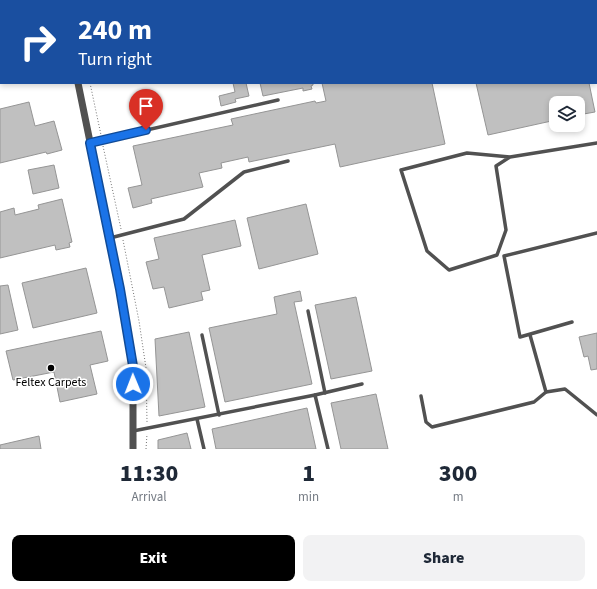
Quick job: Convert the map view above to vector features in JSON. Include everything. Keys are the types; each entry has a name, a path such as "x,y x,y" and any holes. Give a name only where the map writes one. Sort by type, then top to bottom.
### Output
{"street":[{"path":"78,84 120,289 133,366 133,449"}],"lane":[{"path":"90,143 278,100"},
{"path":"510,157 496,166 506,230 496,254 449,270 427,251 401,170 467,153 510,157 597,143"},
{"path":"110,238 184,218 244,172 288,161"},
{"path":"572,322 520,337 504,256 597,233"},
{"path":"308,311 325,393"},
{"path":"202,335 219,415"},
{"path":"530,335 546,392"},
{"path":"133,432 325,393 362,384"},
{"path":"420,396 426,422 432,427 534,402 546,392 565,389 597,415"},
{"path":"315,395 328,449"},
{"path":"197,419 204,449"}],"path":[{"path":"90,84 139,321 146,368 146,449"}],"building":[{"path":"233,84 246,84 249,96 235,99 236,102 221,106 219,96 235,92"},
{"path":"260,84 313,84 311,86 312,89 303,91 303,88 263,96"},
{"path":"322,84 432,84 445,144 340,167 335,144 249,162 248,157 221,163 222,168 199,173 203,187 151,199 152,203 133,208 128,188 142,185 133,146 233,125 231,119 315,101 316,103 326,101"},
{"path":"476,84 589,84 595,112 585,114 585,96 549,96 549,122 488,135"},
{"path":"29,102 35,126 54,121 62,150 47,154 46,152 0,163 0,109"},
{"path":"54,165 59,188 33,194 28,170"},
{"path":"62,199 72,242 69,243 70,247 56,250 55,245 0,258 0,212 14,208 15,215 39,209 38,205"},
{"path":"306,204 318,254 259,269 247,218"},
{"path":"235,220 241,246 202,255 210,290 201,292 203,300 169,308 164,287 153,289 146,262 159,259 154,238"},
{"path":"86,268 97,313 33,328 22,283"},
{"path":"8,285 18,330 0,334 0,286"},
{"path":"300,291 302,301 294,302 312,384 225,402 209,328 277,314 274,297"},
{"path":"356,297 372,371 331,379 315,305"},
{"name":"Feltex Carpets","path":"101,331 108,361 90,365 97,394 60,402 54,372 13,380 6,351"},
{"path":"189,332 205,407 159,416 155,339"},
{"path":"597,333 597,369 591,370 588,356 584,357 579,337"},
{"path":"376,394 388,449 341,449 331,403"},
{"path":"307,408 316,449 216,449 212,429"},
{"path":"187,433 191,449 158,449 158,440"},
{"path":"39,436 41,449 0,449 0,445"}],"place":[{"name":"Feltex Carpets","path":"51,368"}],"route":[{"path":"133,384 133,366 120,289 90,143 146,130"}]}
